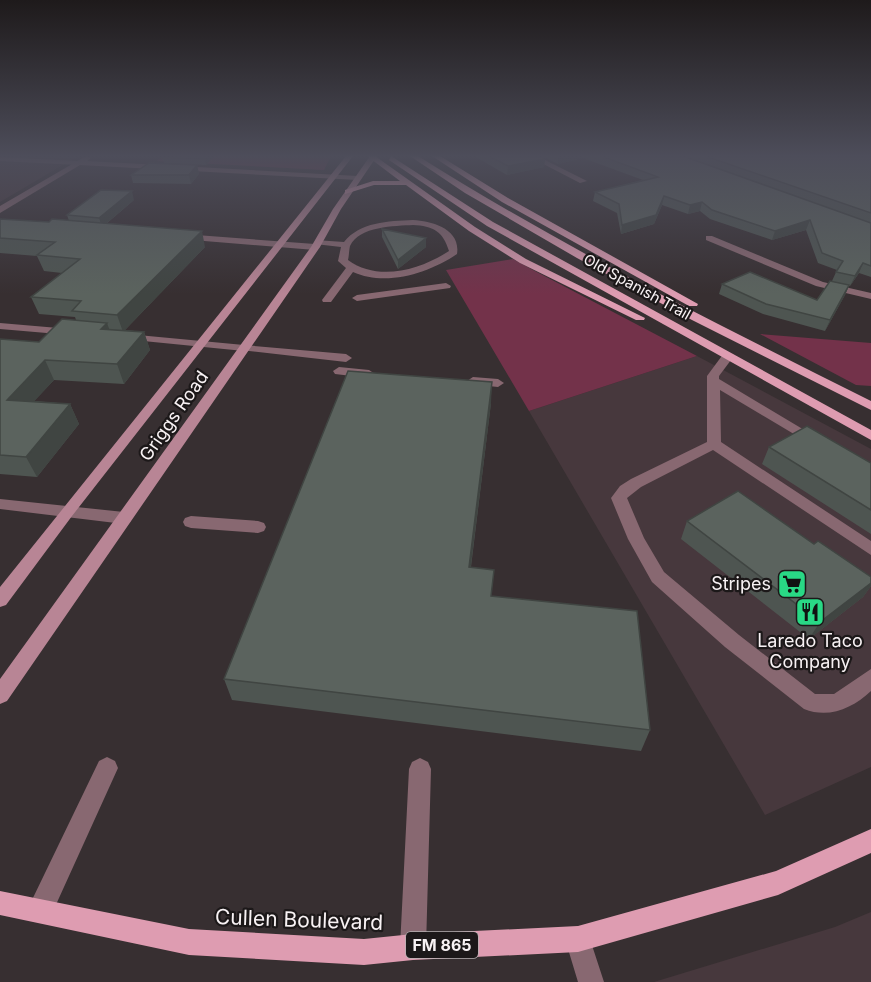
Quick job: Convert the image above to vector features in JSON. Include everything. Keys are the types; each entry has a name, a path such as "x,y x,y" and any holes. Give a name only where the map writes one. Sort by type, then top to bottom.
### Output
{"main road":[{"name":"Griggs Road","path":"0,600 67,512 314,202"},
{"name":"Griggs Road","path":"0,695 317,244 342,202"},
{"path":"433,202 523,261 604,301 699,340"},
{"name":"Old Spanish Trail","path":"457,202 490,224 871,436"},
{"name":"Old Spanish Trail","path":"484,202 504,215 871,406"},
{"path":"508,202 692,304 736,337"},
{"path":"728,356 754,346"},
{"name":"Cullen Boulevard","path":"0,903 189,942 364,952 413,946 578,939 778,883 871,841"}],"street":[{"path":"0,210 14,202"},
{"path":"428,223 440,228 452,243 454,252 443,260 422,269 373,275 343,261 346,244 361,231 428,223"},
{"path":"178,237 280,244 346,244"},
{"path":"709,238 820,284 871,296"},
{"path":"327,300 352,267"},
{"path":"357,298 446,286"},
{"path":"0,326 85,334"},
{"path":"118,337 346,358"},
{"path":"714,444 713,381 728,356"},
{"path":"339,371 384,375"},
{"path":"464,381 498,383"},
{"path":"713,381 822,445"},
{"path":"714,444 871,549"},
{"path":"714,444 636,483 625,490 620,498 636,539 658,577 732,641 811,703 837,703 857,692 871,678"},
{"path":"0,504 124,519"},
{"path":"191,522 258,527"},
{"path":"40,911 107,768"},
{"path":"413,946 420,769"},
{"path":"578,939 591,982"}],"shaded area":[{"path":"513,259 697,356 529,411 446,270"},
{"path":"760,334 871,343 871,386 856,385"},
{"path":"697,356 871,449 871,767 765,815 529,411"},
{"path":"871,912 871,982 654,982 835,927"}],"building":[{"path":"85,202 119,202 99,218 67,215"},
{"path":"615,202 662,202 656,215 622,225 619,204"},
{"path":"681,202 812,202 871,223 871,266 863,263 855,276 836,272 843,261 822,253 810,220 775,231 712,210 702,202 690,205"},
{"path":"838,202 871,202 871,213"},
{"path":"0,219 49,222 52,219 202,231 117,315 72,311 81,301 31,297 80,259 37,255 55,242 0,238"},
{"path":"382,229 426,238 398,260"},
{"path":"750,272 817,300 830,281 849,285 830,320 766,304 722,284"},
{"path":"62,319 107,323 101,329 144,332 117,364 45,360 7,400 70,404 26,457 0,455 0,339 39,342"},
{"path":"348,371 492,382 469,567 494,570 491,596 637,611 650,730 224,679"},
{"path":"807,426 871,463 871,510 769,447"},
{"name":"Stripes","path":"738,491 814,544 818,541 871,577 871,583 820,622 687,521"}],"place":[{"name":"Stripes","path":"792,584"},
{"name":"Laredo Taco Company","path":"810,612"}]}
